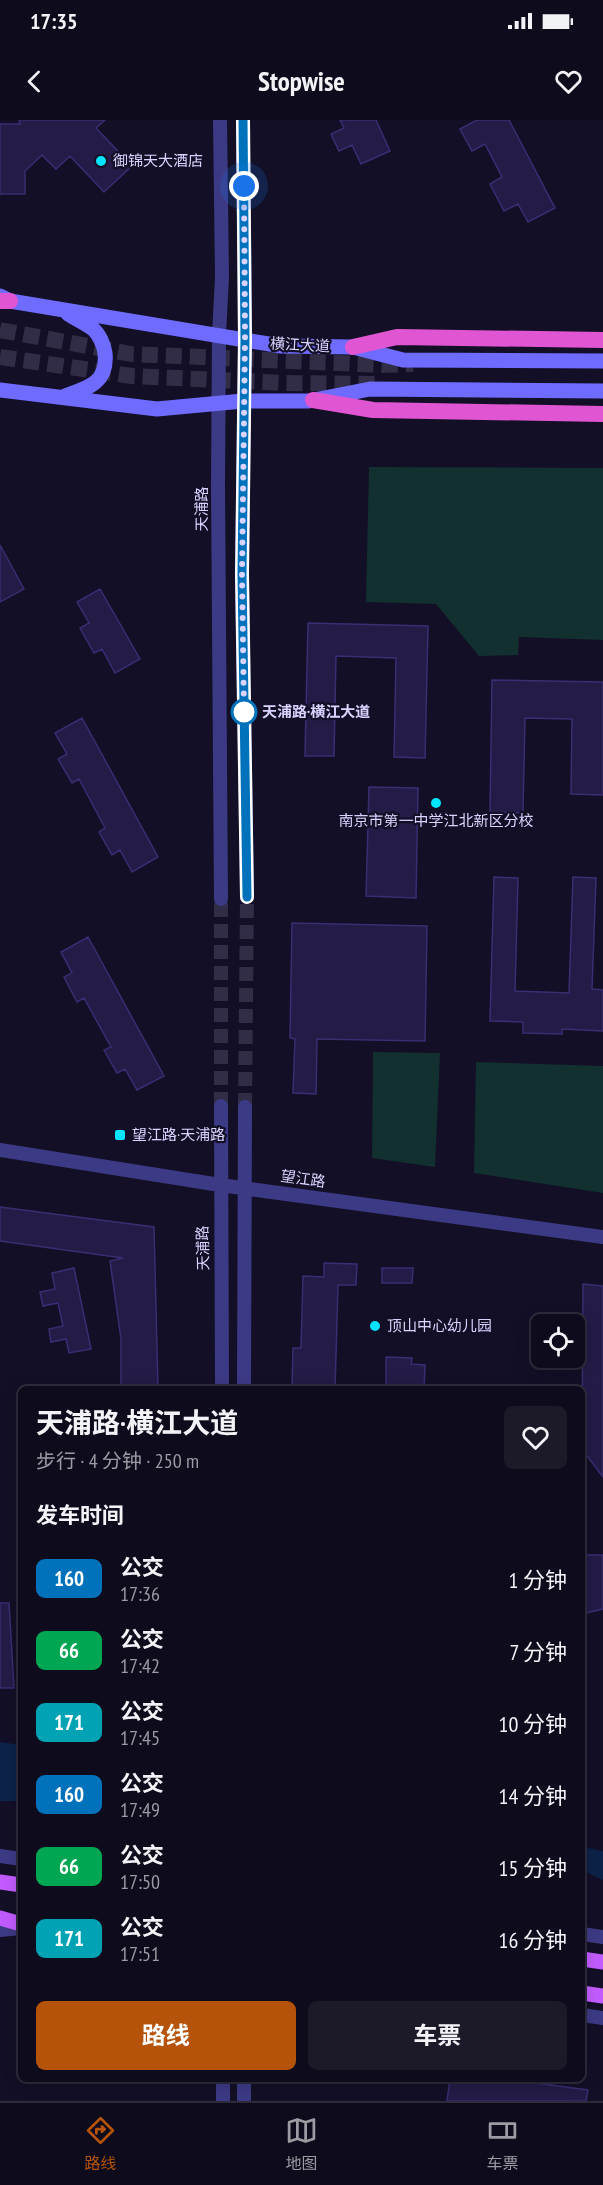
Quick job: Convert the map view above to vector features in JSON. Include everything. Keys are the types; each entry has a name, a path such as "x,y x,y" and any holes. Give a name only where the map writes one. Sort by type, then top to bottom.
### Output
{"highway":[{"path":"353,347 397,337 603,340"},
{"path":"313,400 374,410 603,414"}],"main road":[{"name":"横江大道","path":"3,299 281,346 353,347 404,360 603,361"},
{"path":"60,309 95,330 105,346 106,363 101,378 89,388 60,398"},
{"path":"0,390 157,408 219,405 243,401 313,400 370,389 603,392"},
{"path":"0,1882 18,1885"},
{"path":"0,1918 18,1925"},
{"path":"585,1959 603,1962"},
{"path":"585,1993 603,1996"}],"street":[{"name":"天浦路","path":"220,120 221,899"},
{"path":"243,120 245,339 242,574 247,897"},
{"name":"天浦路","path":"221,1106 219,1185 222,1386"},
{"path":"244,1386 245,1107"},
{"name":"望江路","path":"0,1150 219,1185 603,1237"},
{"path":"0,1856 18,1859"},
{"path":"0,1930 18,1927"},
{"path":"585,1934 603,1937"},
{"path":"585,2015 603,2018"},
{"path":"223,2082 223,2101"},
{"path":"244,2082 244,2101"}],"green space":[{"path":"369,467 603,468 603,640 519,637 518,655 479,656 436,604 366,602"},
{"path":"373,1052 440,1053 435,1167 372,1158"},
{"path":"476,1062 603,1066 603,1193 474,1173"}],"water":[{"path":"0,1742 18,1745 18,1801 0,1801"},
{"path":"585,1848 603,1851 603,1880 585,1871"}],"building":[{"name":"御锦天大酒店","path":"19,120 105,120 96,128 132,166 104,192 70,156 56,169 42,155 25,171 25,194 0,194 0,124 20,124"},
{"path":"340,120 376,120 390,151 361,164 352,145 339,151 331,134 344,128"},
{"path":"477,120 509,120 555,208 528,222 518,204 504,211 490,184 502,177 485,144 472,151 460,129"},
{"path":"0,545 24,589 0,602"},
{"path":"100,589 140,659 115,673 102,649 94,653 80,628 89,623 77,602"},
{"path":"308,623 428,626 425,758 394,757 396,658 336,656 334,756 305,756"},
{"path":"492,680 603,682 603,795 571,794 572,719 525,718 523,813 490,812"},
{"path":"82,718 158,857 132,872 120,850 112,855 99,832 105,828 79,779 72,783 58,759 67,754 55,733"},
{"path":"369,787 418,788 416,898 366,896"},
{"path":"494,877 518,878 515,991 569,993 573,877 596,878 592,989 603,990 603,1031 562,1029 562,1034 523,1033 523,1022 490,1021"},
{"path":"292,923 427,926 425,1041 317,1039 316,1094 293,1093 295,1039 290,1038"},
{"path":"88,937 164,1076 137,1090 125,1069 117,1073 104,1050 111,1047 84,998 77,1002 64,977 72,973 61,952"},
{"path":"0,1207 154,1227 158,1386 121,1386 121,1339 110,1261 123,1258 0,1241"},
{"path":"324,1263 357,1264 356,1285 338,1285 335,1386 292,1386 293,1348 301,1348 303,1276 324,1277"},
{"path":"74,1268 91,1349 69,1353 66,1339 51,1342 49,1329 63,1326 58,1303 43,1306 40,1292 55,1289 52,1273"},
{"path":"382,1268 413,1268 412,1283 382,1283"},
{"path":"583,1284 603,1286 603,1477 585,1453 585,1386 582,1386 582,1368 585,1368"},
{"path":"386,1357 412,1358 411,1364 425,1365 424,1386 386,1386"},
{"path":"585,1555 603,1555 603,1609 585,1613"},
{"path":"0,1603 9,1603 14,1688 0,1688"},
{"path":"450,2082 529,2082 588,2090 586,2101 447,2101"}],"tunnel":[{"path":"0,330 131,354 382,365 413,364"},
{"path":"0,357 132,376 286,383 379,384"},
{"path":"245,1107 247,897"},
{"path":"221,899 221,1106"}],"bus line":[{"name":"160","path":"243,120 245,339 242,574 247,897"}],"place":[{"name":"御锦天大酒店","path":"101,161"},
{"name":"天浦路·横江大道","path":"244,712"},
{"name":"南京市第一中学江北新区分校","path":"436,803"},
{"name":"望江路·天浦路","path":"120,1135"},
{"name":"顶山中心幼儿园","path":"375,1326"}],"route":[{"path":"244,186 242,574 244,712"}]}
